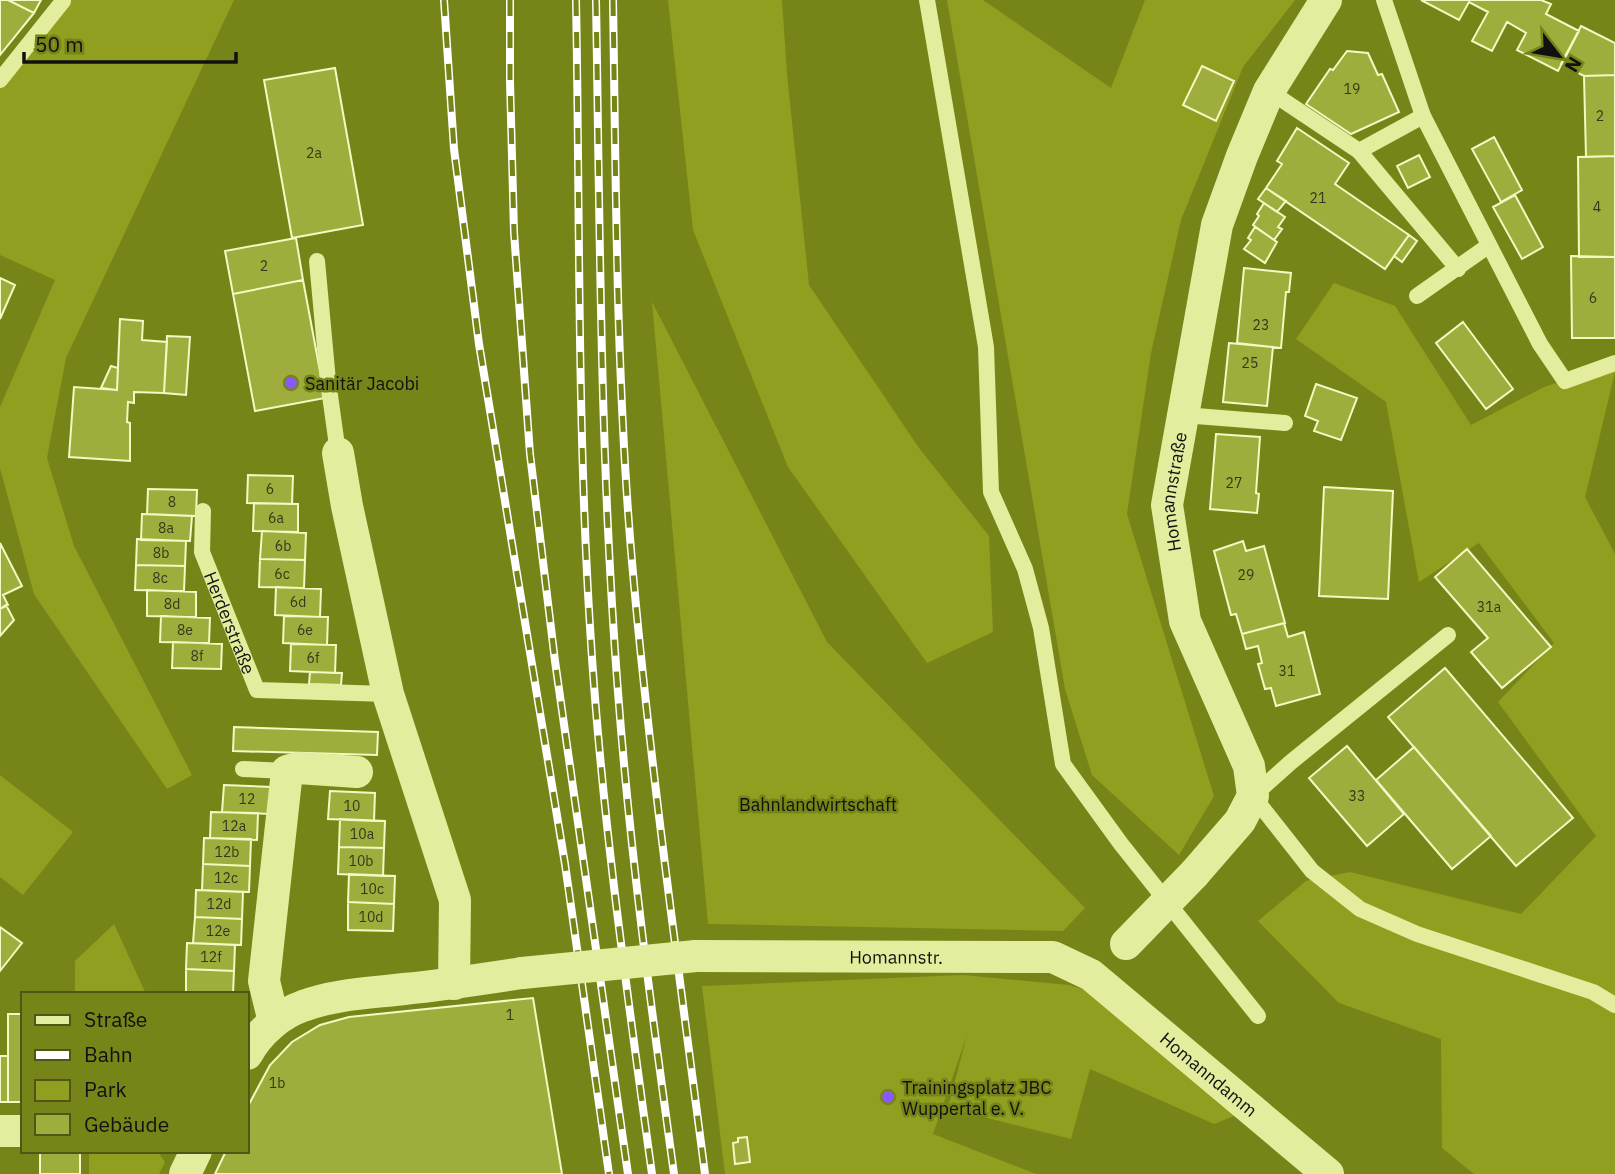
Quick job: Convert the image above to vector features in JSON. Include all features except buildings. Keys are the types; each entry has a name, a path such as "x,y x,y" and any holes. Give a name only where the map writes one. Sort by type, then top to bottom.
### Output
{"street":[{"name":"Homannstraße","path":"1253,796 1249,766 1185,621 1167,505 1217,225 1269,91 1326,0"},
{"path":"248,1052 274,1022 302,1006 337,997 454,984 455,900 388,694 338,453"},
{"path":"274,1022 264,981 287,771 298,768 357,772"},
{"path":"1091,975 1126,944 1194,874 1240,821 1253,796"},
{"name":"Homannstr.","path":"454,984 522,973 696,956 1053,957 1091,975"},
{"name":"Homanndamm","path":"1091,975 1328,1174"},
{"path":"0,1131 21,1131"},
{"path":"185,1174 195,1153"}],"lane":[{"path":"927,0 986,347 991,492 1025,569 1041,628 1063,764 1121,844 1258,1016"},
{"path":"1384,0 1423,116 1540,344 1565,381 1615,363"},
{"path":"0,80 63,1"},
{"path":"1269,91 1359,151 1458,269"},
{"path":"1359,151 1423,116"},
{"path":"1417,296 1488,246"},
{"path":"317,261 328,381 338,453"},
{"path":"1183,415 1285,423"},
{"name":"Herderstraße","path":"203,510 202,552 257,690 388,694"},
{"path":"1448,635 1253,796 1312,871 1360,909 1417,934 1593,992 1615,1005"},
{"path":"243,769 287,771"}],"green space":[{"path":"64,0 234,0 66,358 47,458 74,546 192,775 167,789 34,594 0,468 0,407 55,280 0,255 0,76"},
{"path":"668,0 782,0 809,285 919,448 989,536 993,632 927,663 788,467 693,230"},
{"path":"947,0 983,0 1111,88 1145,0 1295,0 1243,67 1181,220 1151,353 1127,514 1214,796 1179,855 1092,775 1065,689"},
{"path":"1334,283 1395,306 1471,425 1544,387 1615,364 1585,497 1615,554 1615,1174 1474,1174 1442,1148 1441,1039 1339,1003 1258,921 1306,881 1350,872 1521,914 1596,836 1498,702 1554,643 1479,543 1419,582 1386,402 1296,339"},
{"name":"Bahnlandwirtschaft","path":"652,302 827,642 1085,908 1063,931 708,924"},
{"path":"0,775 73,832 23,895 0,877"},
{"path":"114,924 145,992 75,992 75,961"},
{"path":"963,975 1069,985 1103,995 1239,1114 1214,1124 1090,1069 1071,1139 948,1108 967,1035 933,1134 1036,1174 725,1174 702,986"},
{"path":"89,1153 159,1153 165,1162 159,1174 89,1174"}],"railway":[{"path":"444,0 454,149 479,344 565,864 609,1174"},
{"path":"510,0 514,232 530,454 555,661 628,1174"},
{"path":"576,0 581,392 590,627 608,833 652,1174"},
{"path":"596,0 602,346 612,606 635,873 674,1174"},
{"path":"613,0 620,352 632,562 656,792 705,1174"}],"place":[{"name":"Sanitär Jacobi","path":"291,383"},
{"name":"Trainingsplatz JBC Wuppertal e. V.","path":"888,1097"}]}
